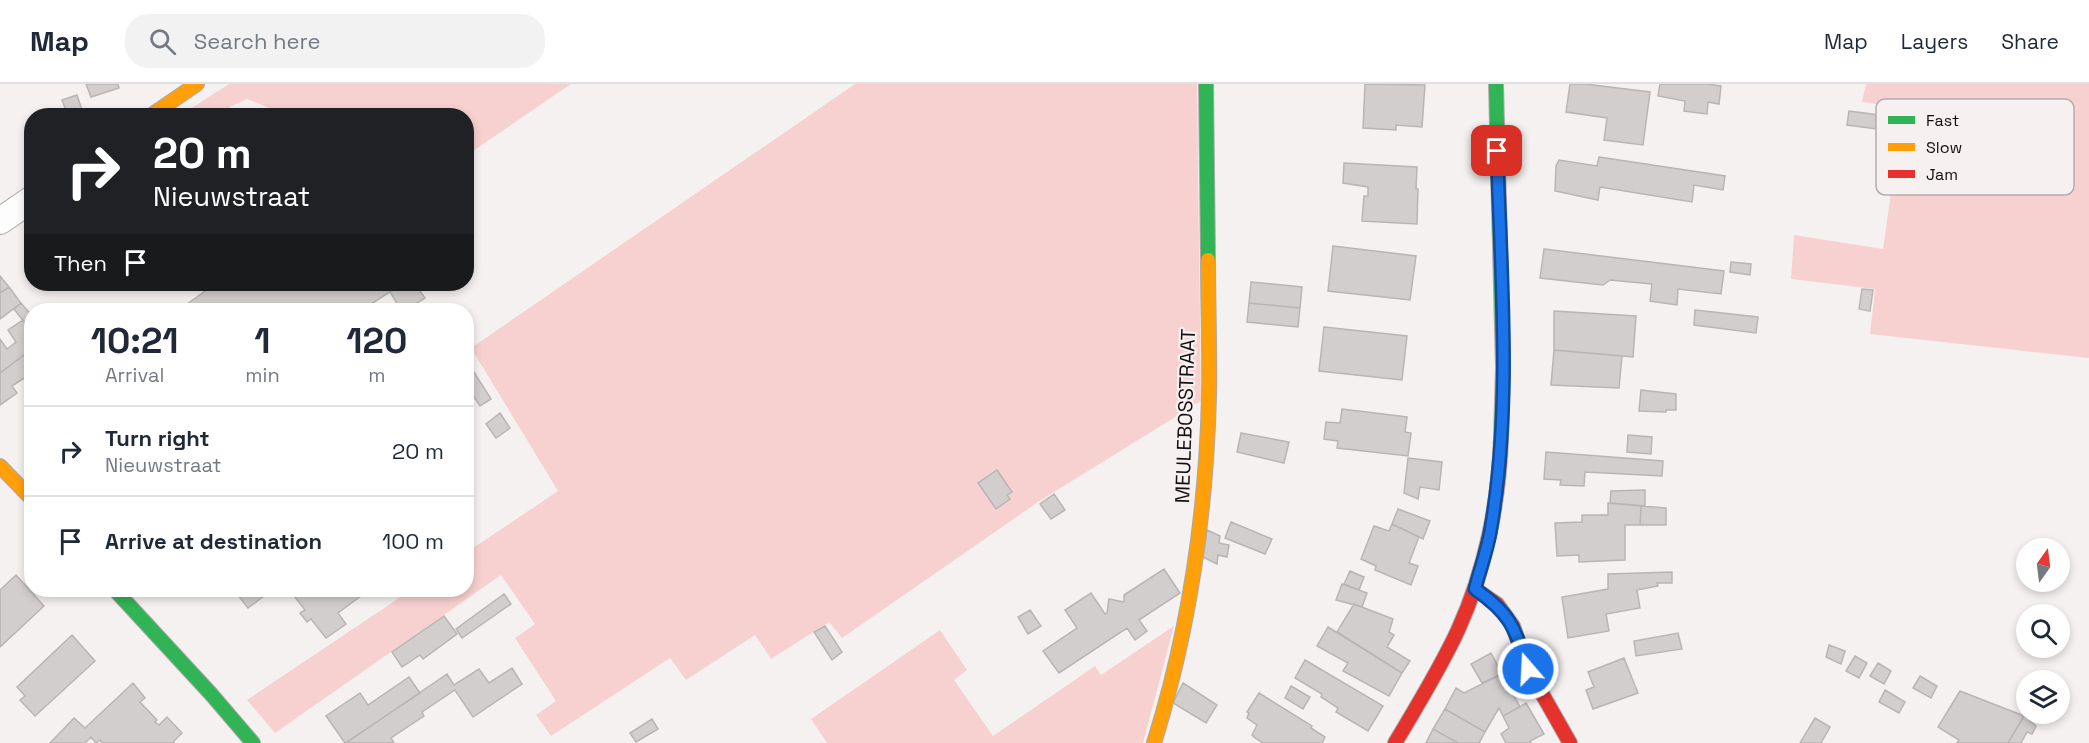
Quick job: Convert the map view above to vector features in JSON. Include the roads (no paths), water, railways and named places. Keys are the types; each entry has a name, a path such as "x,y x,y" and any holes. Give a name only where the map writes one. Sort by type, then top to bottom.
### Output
{"street":[{"path":"162,108 197,84"},
{"name":"MEULEBOSSTRAAT","path":"1154,743 1166,709 1179,657 1202,510 1209,398 1206,84"},
{"path":"1395,743 1456,637 1475,589 1491,530 1499,468 1503,373 1496,84"},
{"path":"0,221 24,204"},
{"path":"0,466 24,491"},
{"path":"1475,589 1497,604 1513,626 1528,669 1570,743"},
{"path":"121,597 253,743"}]}
